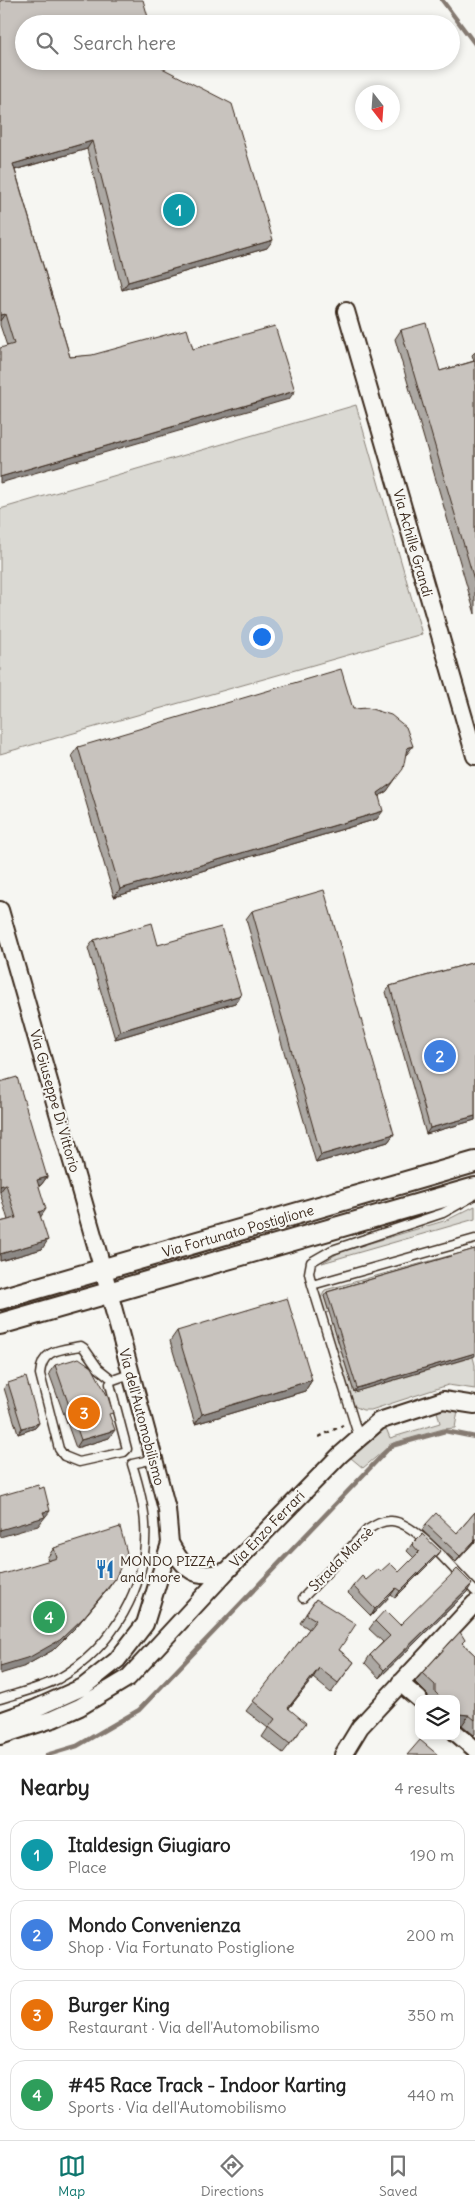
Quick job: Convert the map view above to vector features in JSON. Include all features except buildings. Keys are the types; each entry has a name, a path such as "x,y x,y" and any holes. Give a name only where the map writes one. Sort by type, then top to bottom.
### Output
{"street":[{"name":"Via Achille Grandi","path":"351,310 352,330 475,756"},
{"name":"Via Giuseppe Di Vittorio","path":"0,910 109,1292"},
{"name":"Via Fortunato Postiglione","path":"0,1298 475,1162"},
{"name":"Via Fortunato Postiglione","path":"0,1324 475,1188"},
{"name":"Via dell'Automobilismo","path":"0,1721 34,1709 83,1687 117,1660 146,1624 170,1543 167,1509 109,1292"},
{"name":"Via Enzo Ferrari","path":"0,1736 53,1719 80,1707 128,1678 227,1571 359,1438 379,1421 443,1400 475,1405"},
{"name":"Via dell'Automobilismo","path":"170,1543 182,1564 194,1572 208,1576 227,1571"},
{"path":"343,1755 360,1727 475,1603"},
{"path":"400,1683 415,1696"},
{"path":"460,1736 475,1749"}],"lane":[{"path":"359,1438 312,1285 309,1273 311,1262 318,1256 443,1213 475,1195"},
{"path":"312,1285 475,1239"},
{"path":"80,1346 84,1348 98,1368 112,1382 128,1447 124,1452 79,1462 64,1456 59,1449 40,1374 41,1361 48,1354 80,1346"},
{"path":"112,1382 130,1374"},
{"path":"0,1699 57,1679 98,1648 118,1624 137,1585 146,1526 144,1508 132,1464 124,1452"},
{"path":"132,1464 154,1459"},
{"name":"Strada Marsè","path":"303,1598 367,1530 379,1523 393,1521 404,1525 418,1535 475,1591"}],"path":[{"path":"320,1437 331,1429 353,1420"}],"shaded area":[{"path":"356,405 422,634 0,754 0,509"},
{"path":"475,1206 475,1219 322,1263 340,1252 447,1220"},
{"path":"452,1255 454,1259 324,1296 329,1312 325,1313 321,1298 325,1290"},
{"path":"333,1324 354,1392 473,1357 475,1389 448,1385 371,1410 363,1410 354,1406 329,1326"},
{"path":"447,1409 458,1410 455,1428 443,1429 393,1443 363,1468 351,1458 386,1428 390,1438 440,1423 437,1411"}],"waterway":[{"path":"442,0 453,15"},
{"path":"460,24 475,44"},
{"path":"47,1755 77,1746 139,1710 391,1446 445,1431 475,1437"}],"place":[{"name":"Italdesign Giugiaro","path":"179,210"},
{"name":"Mondo Convenienza","path":"440,1056"},
{"name":"Burger King","path":"84,1413"},
{"name":"MONDO PIZZA and more","path":"105,1569"},
{"name":"#45 Race Track - Indoor Karting","path":"49,1617"}]}
